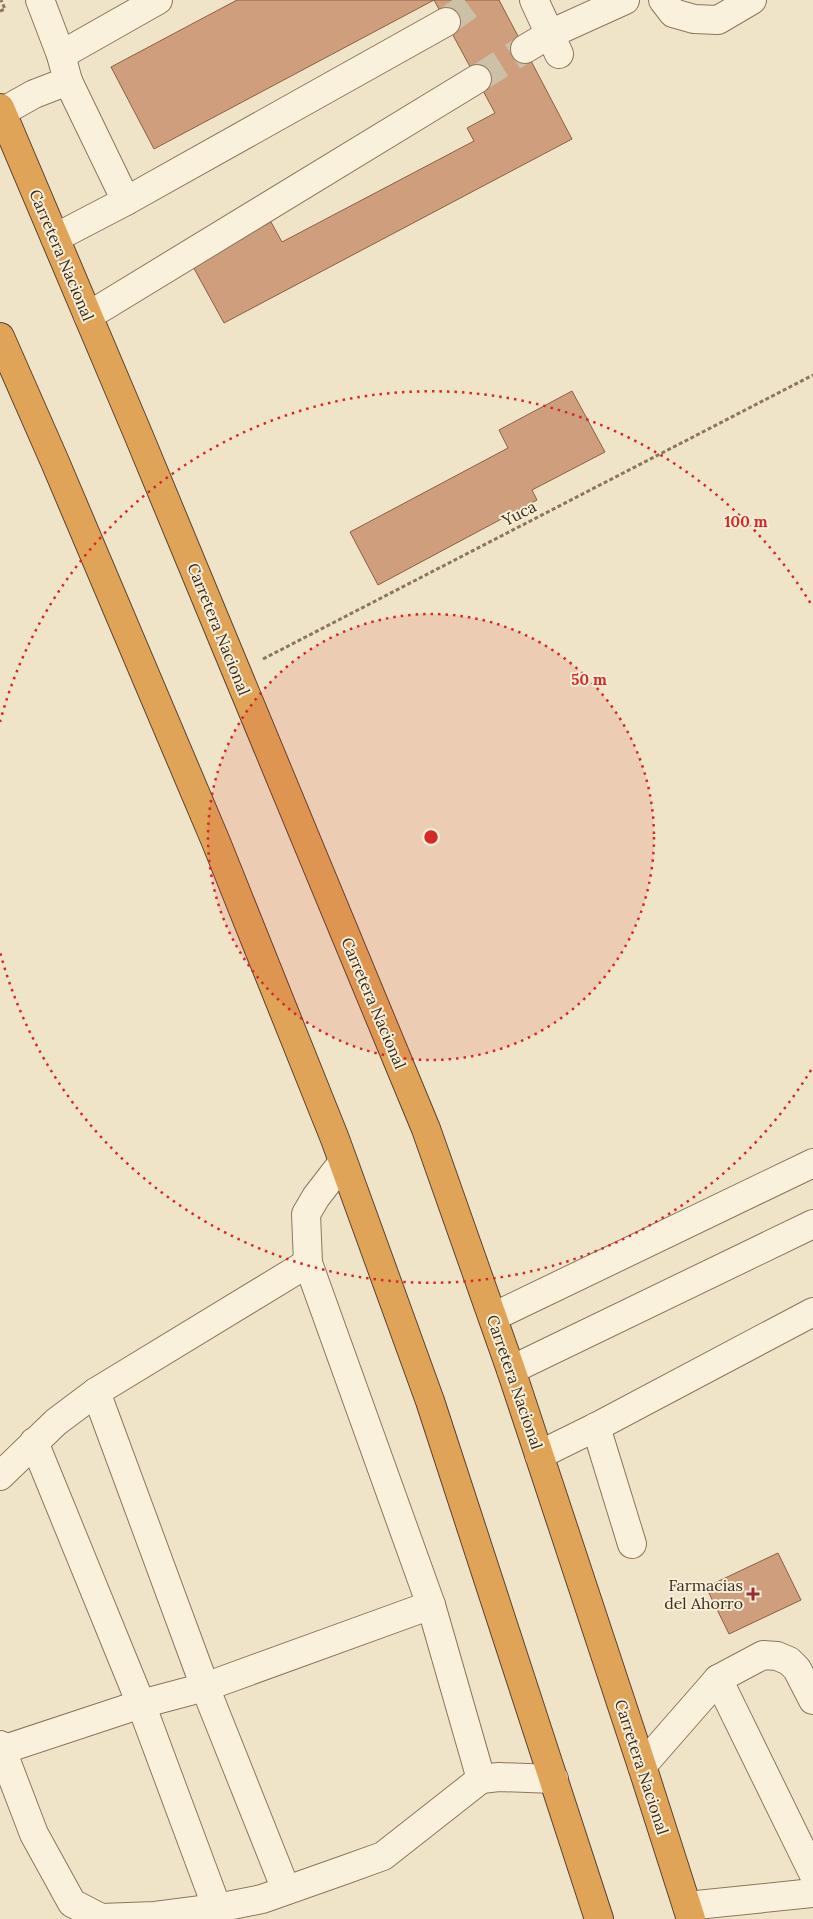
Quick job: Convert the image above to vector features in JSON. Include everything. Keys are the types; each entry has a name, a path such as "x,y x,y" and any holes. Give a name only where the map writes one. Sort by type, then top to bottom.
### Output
{"highway":[{"name":"Carretera Nacional","path":"1,110 426,1129 511,1370 689,1913"},
{"path":"0,337 212,833 343,1162 430,1401 599,1919"}],"street":[{"path":"1,110 34,94 64,68 158,0"},
{"path":"534,0 554,44"},
{"path":"525,49 554,44 625,0"},
{"path":"663,0 673,13 694,19 718,20 752,0"},
{"path":"42,1 64,68 126,201"},
{"path":"55,238 126,201 446,22"},
{"path":"88,316 477,79"},
{"path":"343,1162 316,1197 306,1214 308,1263 432,1605 481,1779"},
{"path":"493,1317 813,1163"},
{"path":"511,1370 813,1224"},
{"path":"0,1476 56,1422 96,1392 308,1263"},
{"path":"539,1455 596,1427 813,1312"},
{"path":"96,1392 205,1686 286,1890"},
{"path":"596,1427 632,1544"},
{"path":"34,1442 141,1704 217,1908"},
{"path":"432,1605 205,1686 1,1748 34,1834 72,1904 101,1918 155,1916 217,1908 262,1899 383,1856 481,1779 499,1777 554,1779"},
{"path":"642,1766 718,1679 763,1655 777,1656 789,1661 797,1669 813,1700"},
{"path":"718,1679 813,1873"},
{"path":"689,1913 813,1893"}],"path":[{"path":"0,11 5,9 1,0"},
{"name":"Yuca","path":"237,673 813,375"}],"building":[{"path":"237,0 434,0 154,149 111,67"},
{"path":"434,0 499,0 572,139 224,323 191,263 271,222 282,242 474,141 467,128 495,113"},
{"path":"572,391 605,452 532,490 537,500 378,585 350,532 508,448 499,430"},
{"name":"Farmacias del Ahorro","path":"778,1553 801,1600 729,1634 706,1587"}],"tunnel":[{"path":"446,22 476,0"},
{"path":"477,79 525,49"}],"place":[{"name":"Farmacias del Ahorro","path":"753,1594"}]}
